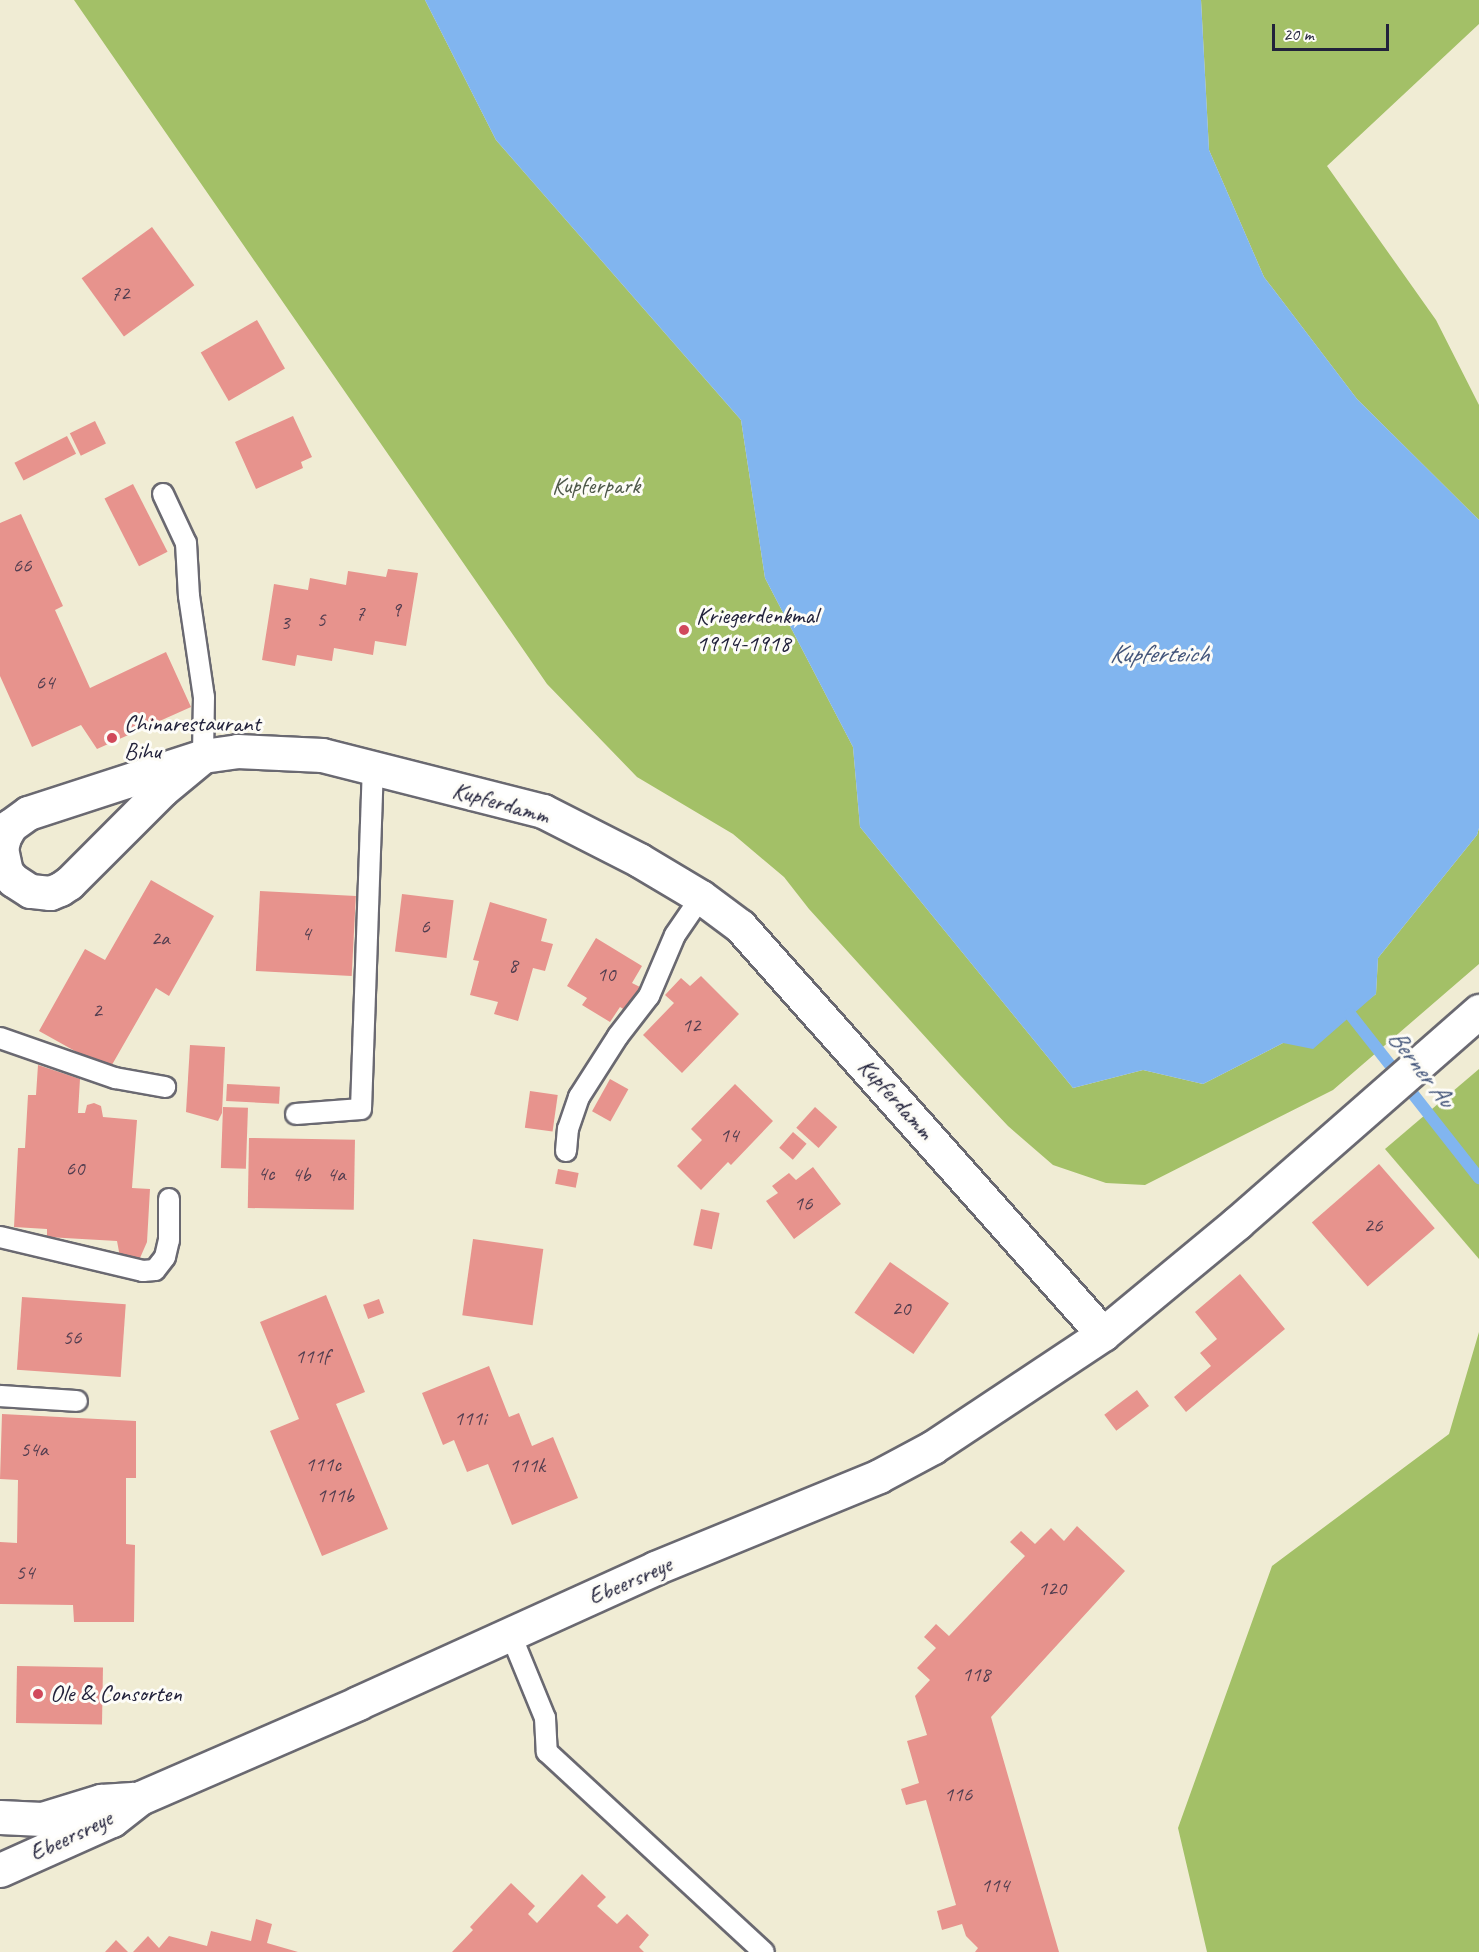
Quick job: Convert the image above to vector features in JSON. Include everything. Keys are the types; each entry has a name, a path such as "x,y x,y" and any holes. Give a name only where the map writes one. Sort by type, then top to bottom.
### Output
{"street":[{"name":"Kupferdamm","path":"203,756 162,790 69,884 50,893 30,891 13,880 6,872 2,861 2,843 10,826 18,819 39,809 203,756 237,751 322,755 543,812 639,860 701,897 740,926 1103,1334"},
{"path":"1103,1334 1237,1223 1419,1066 1479,1011"},
{"name":"Ebeersreye","path":"0,1870 112,1820 140,1798 511,1635 655,1568 879,1476 933,1447 1103,1334"},
{"name":"Ebeersreye","path":"0,1817 42,1819 101,1801 140,1798"}],"lane":[{"path":"163,494 186,543 189,596 204,697 203,756"},
{"path":"296,1114 361,1108 373,768"},
{"path":"566,1151 568,1129 579,1097 618,1036 649,996 675,934 701,897"},
{"path":"0,1038 115,1078 165,1087"},
{"path":"0,1237 143,1271 155,1270 165,1257 169,1240 169,1199"},
{"path":"0,1396 77,1401"},
{"path":"511,1635 545,1718 547,1752 764,1952"}],"green space":[{"name":"Kupferpark","path":"74,0 425,0 496,140 741,420 765,578 853,747 860,827 1073,1088 1143,1070 1203,1084 1283,1043 1350,1014 1376,994 1378,958 1477,835 1479,828 1479,964 1333,1090 1145,1185 1106,1183 1053,1165 1008,1126 959,1074 809,909 784,877 733,834 637,777 547,684"},
{"path":"1201,0 1479,0 1479,24 1327,166 1436,320 1479,405 1479,520 1357,399 1264,277 1209,150"},
{"path":"1479,1069 1479,1259 1385,1149"},
{"path":"1479,1332 1479,1952 1207,1952 1178,1828 1272,1566 1449,1434"}],"water":[{"name":"Kupferteich","path":"425,0 1201,0 1209,150 1264,277 1357,399 1479,520 1479,828 1477,835 1378,958 1376,994 1313,1049 1283,1043 1203,1084 1143,1070 1073,1088 860,827 853,747 765,578 741,420 496,140"}],"building":[{"path":"152,227 194,285 124,336 82,278"},
{"path":"257,320 285,368 229,401 201,352"},
{"path":"293,416 312,457 301,462 303,468 256,489 235,442"},
{"path":"95,421 106,443 81,456 70,433"},
{"path":"67,436 76,454 24,481 14,463"},
{"path":"133,484 168,552 139,566 104,499"},
{"path":"21,514 63,606 55,610 90,688 166,652 191,707 97,749 81,725 32,747 0,676 0,523"},
{"path":"388,569 418,573 406,646 375,641 373,655 334,648 332,661 297,655 295,666 262,660 274,584 308,590 310,578 346,585 348,571 386,577"},
{"path":"151,880 214,916 169,996 156,988 109,1070 39,1031 85,949 105,960"},
{"path":"260,891 356,896 352,976 256,971"},
{"path":"402,894 454,900 447,958 395,952"},
{"path":"490,902 547,919 541,941 553,944 545,971 533,968 518,1021 494,1014 498,1002 470,995 479,961 473,960"},
{"path":"596,938 642,966 632,983 644,989 630,1013 620,1007 610,1022 582,1005 587,998 567,986"},
{"path":"701,976 739,1014 682,1073 643,1035 674,1003 665,995 681,978 690,986"},
{"path":"190,1045 225,1047 222,1113 218,1121 186,1112"},
{"path":"38,1065 80,1079 78,1113 85,1113 87,1105 94,1103 101,1106 103,1117 137,1120 132,1188 150,1189 147,1242 140,1258 130,1262 120,1257 117,1241 47,1237 47,1229 14,1227 18,1148 25,1148 28,1095 36,1095"},
{"path":"610,1079 628,1089 610,1122 592,1111"},
{"path":"227,1084 280,1087 279,1104 226,1101"},
{"path":"735,1084 773,1121 731,1165 728,1162 701,1190 677,1166 702,1140 691,1129"},
{"path":"530,1091 558,1095 553,1132 525,1128"},
{"path":"223,1107 248,1108 246,1169 221,1168"},
{"path":"815,1107 837,1127 819,1148 796,1128"},
{"path":"793,1132 807,1144 793,1160 779,1148"},
{"path":"249,1138 355,1140 354,1210 248,1208"},
{"path":"1379,1164 1435,1228 1368,1287 1312,1222"},
{"path":"813,1167 841,1204 794,1239 766,1201 778,1193 772,1186 789,1173 796,1180"},
{"path":"558,1169 579,1173 576,1188 555,1184"},
{"path":"701,1209 720,1213 712,1249 693,1245"},
{"path":"473,1239 543,1249 533,1325 462,1315"},
{"path":"890,1262 949,1303 913,1354 854,1313"},
{"path":"1240,1274 1285,1329 1186,1412 1174,1397 1211,1366 1200,1353 1217,1339 1195,1312"},
{"path":"326,1295 365,1392 336,1404 388,1529 322,1556 270,1431 299,1419 260,1322"},
{"path":"22,1297 126,1304 121,1377 17,1370"},
{"path":"379,1299 384,1313 368,1319 363,1305"},
{"path":"489,1366 509,1417 519,1413 532,1446 553,1437 578,1498 512,1525 488,1464 467,1472 454,1440 443,1445 422,1393"},
{"path":"1137,1390 1149,1406 1116,1431 1104,1415"},
{"path":"2,1414 136,1421 136,1478 126,1478 126,1544 135,1545 134,1622 74,1622 73,1605 0,1604 0,1542 17,1543 18,1480 0,1479"},
{"path":"1077,1526 1125,1571 991,1717 1059,1952 975,1952 978,1948 966,1936 962,1924 942,1930 937,1911 956,1905 926,1800 906,1805 901,1789 919,1783 907,1741 927,1735 915,1696 930,1680 917,1668 936,1648 924,1637 936,1624 949,1636 1025,1556 1010,1542 1021,1531 1035,1544 1051,1528 1064,1541"},
{"path":"17,1666 103,1668 102,1724 16,1723"},
{"path":"582,1874 606,1897 597,1906 617,1924 627,1914 649,1935 639,1947 644,1952 452,1952 473,1930 470,1927 511,1883 535,1906 528,1914 537,1923"},
{"path":"256,1919 272,1924 267,1943 298,1952 133,1952 148,1936 159,1948 169,1936 207,1946 211,1931 251,1941"},
{"path":"116,1940 128,1952 105,1952"}],"waterway":[{"name":"Berner Au","path":"1350,1014 1479,1178"}],"place":[{"name":"Kriegerdenkmal 1914-1918","path":"684,630"},
{"name":"Chinarestaurant Bihu","path":"112,738"},
{"name":"Ole & Consorten","path":"38,1694"}]}
